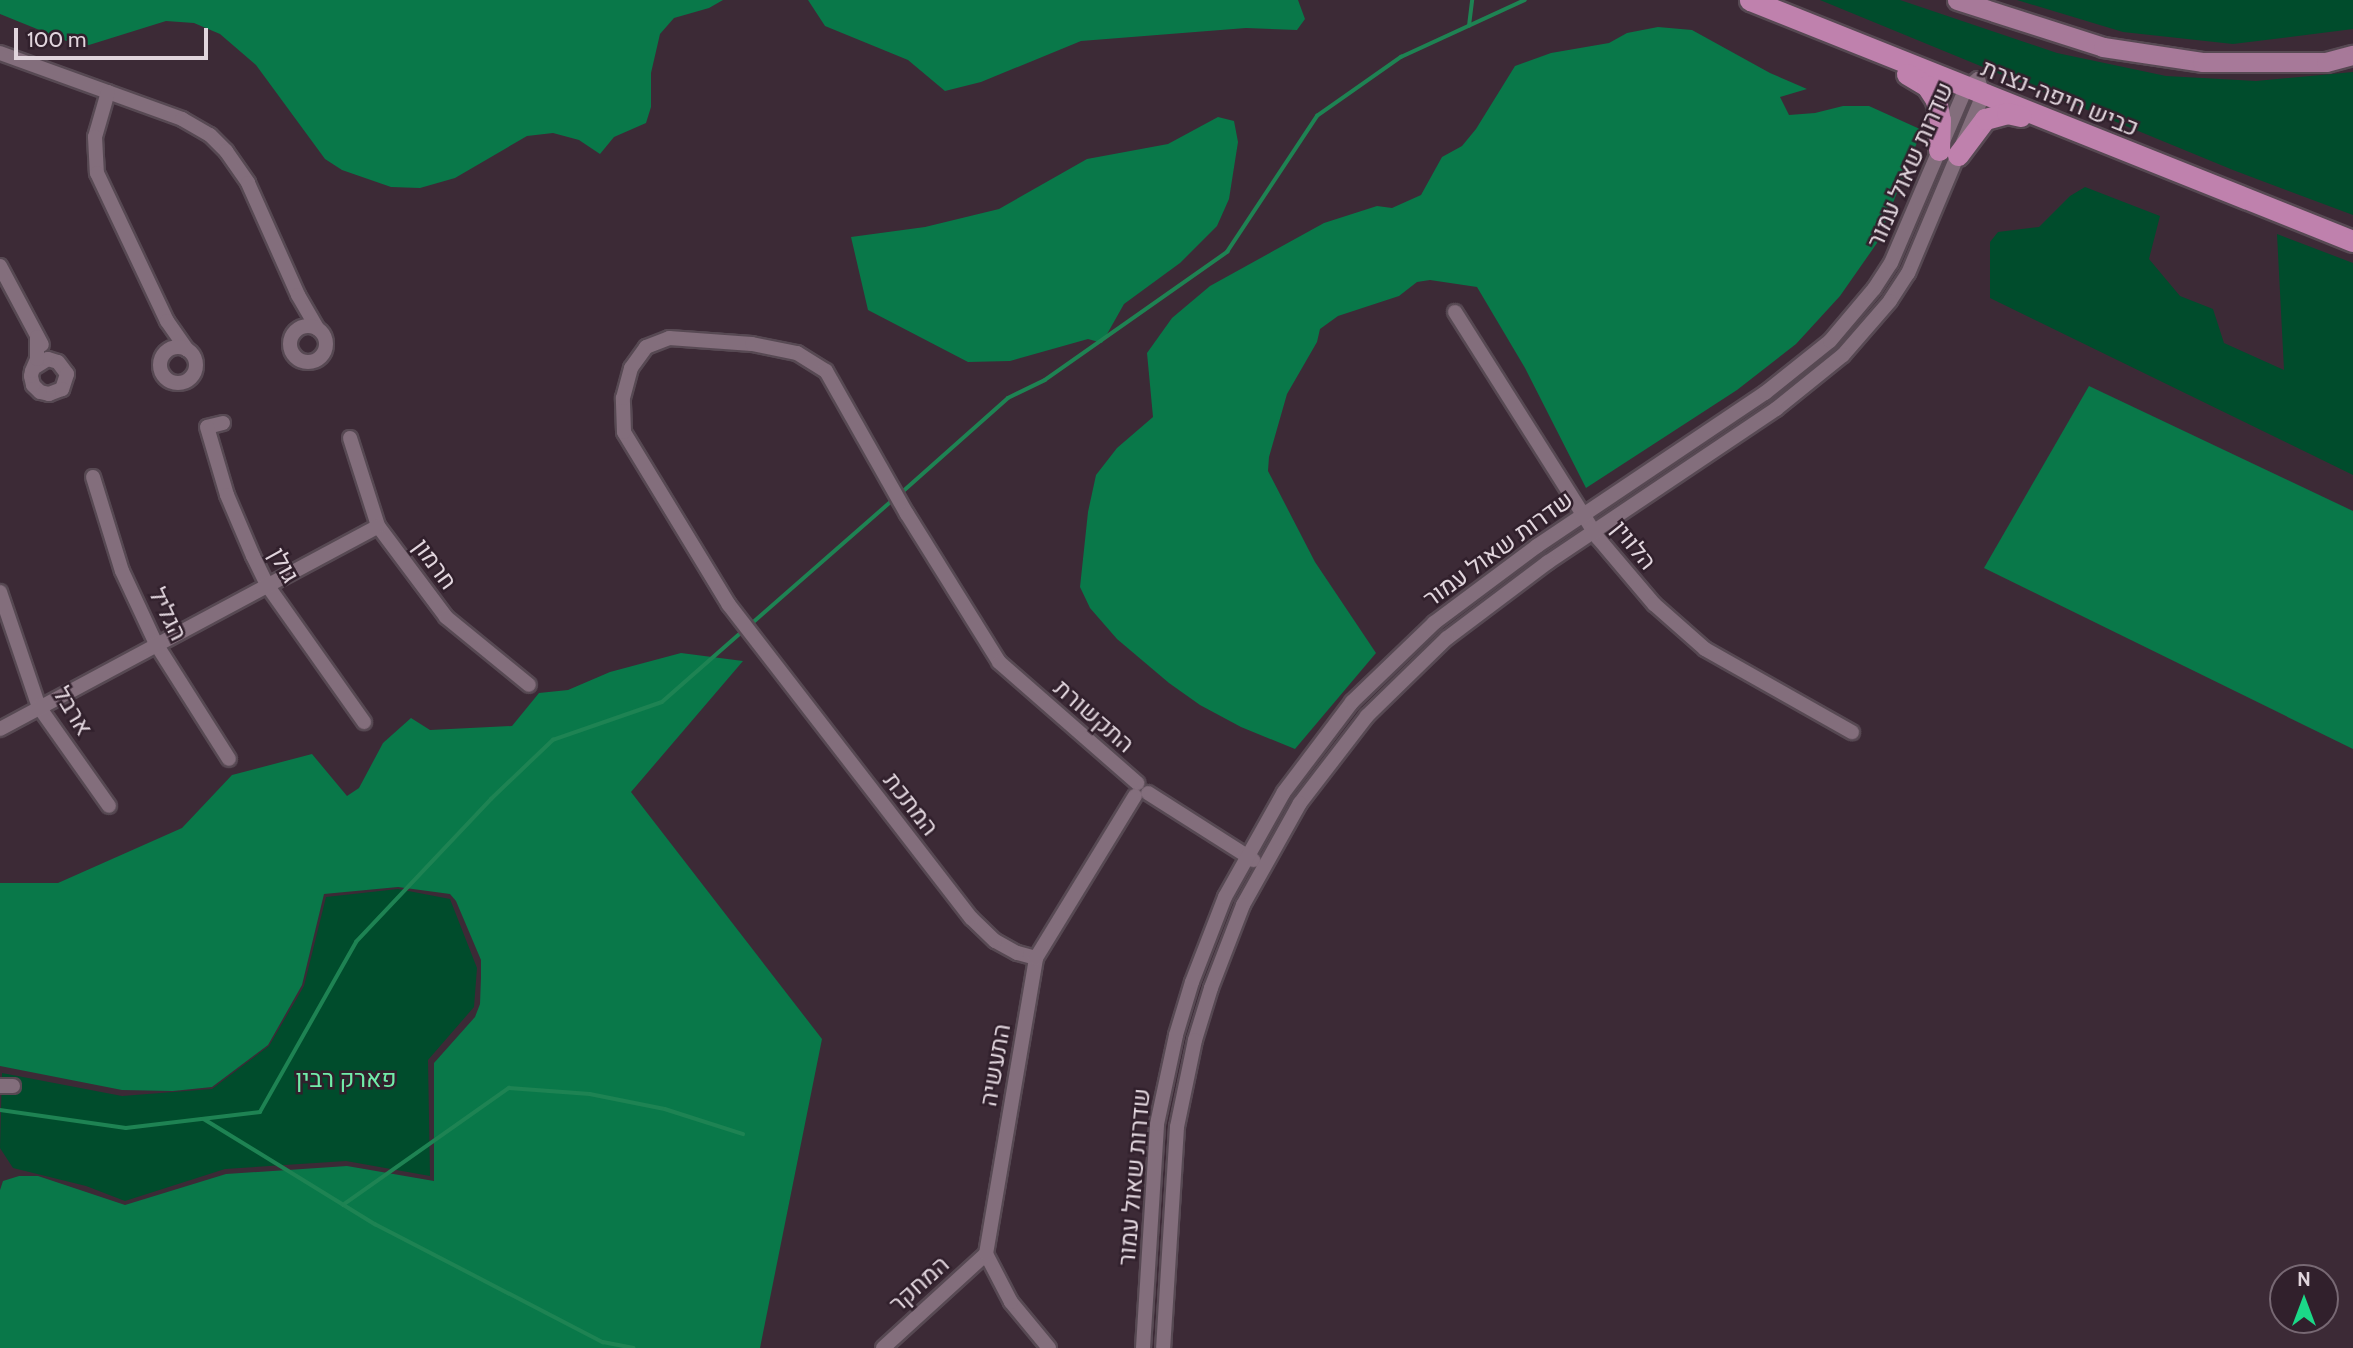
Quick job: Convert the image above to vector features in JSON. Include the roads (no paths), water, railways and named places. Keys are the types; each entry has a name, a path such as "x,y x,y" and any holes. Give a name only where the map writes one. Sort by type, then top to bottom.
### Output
{"highway":[{"name":"כביש חיפה-נצרת","path":"1750,0 1777,3 1976,87 2052,123 2353,241"},
{"name":"כביש חיפה-נצרת","path":"1777,3 1854,42 2353,229"},
{"path":"1854,42 1927,86 1936,100 1949,152 1996,115 2007,113 2052,123"}],"main road":[{"path":"1957,0 2103,47 2202,62 2326,62 2353,55"}],"street":[{"path":"0,54 195,125 226,151 248,183 298,295 325,337 326,347 318,359 309,362 299,359 293,352 292,338 298,330 300,318 298,295"},
{"name":"שדרות שאול עמור","path":"1163,1348 1172,1181 1177,1127 1186,1082 1211,988 1243,905 1300,803 1334,755 1400,681 1447,638 1594,531 1776,409 1843,355 1890,301 1908,273 1949,152 1976,87"},
{"path":"108,92 95,137 97,173 167,321 194,357 194,373 187,380 168,380 162,373 160,363 165,352 167,321"},
{"name":"שדרות שאול עמור","path":"1143,1348 1157,1124 1166,1078 1192,982 1225,897 1284,792 1318,743 1389,664 1434,623 1583,515 1765,393 1830,341 1874,289 1891,263 1949,152"},
{"path":"0,266 37,337 67,374 65,384 54,394 44,394 33,385 37,337"},
{"name":"הלווין","path":"1455,312 1583,515 1654,604 1705,649 1852,732"},
{"path":"298,330 307,326 318,329"},
{"name":"המתכת","path":"1020,682 999,662 907,514 826,371 797,353 752,344 669,338 646,347 631,368 622,398 624,432 729,605 766,657 971,918 995,941 1017,953 1036,958"},
{"path":"165,352 177,347 187,349"},
{"path":"34,366 43,360 53,360"},
{"name":"גולן","path":"223,423 207,427 227,495 267,585 364,722"},
{"name":"חרמון","path":"350,439 378,526 446,617 529,685"},
{"name":"הגליל","path":"93,477 122,571 156,645 229,759"},
{"path":"0,729 378,526"},
{"name":"ארבל","path":"0,592 39,707 109,806"},
{"name":"התקשורת","path":"1020,682 1140,791 1264,866"},
{"name":"התעשיה","path":"986,1254 1036,958 1140,791"},
{"path":"986,1254 1011,1302 1049,1348"},
{"name":"המחקר","path":"883,1348 986,1254"}],"waterway":[{"path":"1469,26 1472,0"},
{"path":"900,494 1008,398 1045,380 1227,252 1317,116 1401,57 1525,0"},
{"path":"750,625 894,499"},
{"path":"0,1110 126,1128 260,1112 356,942 491,799 553,740 662,702 744,630"},
{"path":"343,1205 509,1088 590,1094 665,1109 743,1134"},
{"path":"204,1119 375,1224 603,1342 633,1348"}],"park label":[{"name":"פארק רבין","path":"346,1079"}]}
